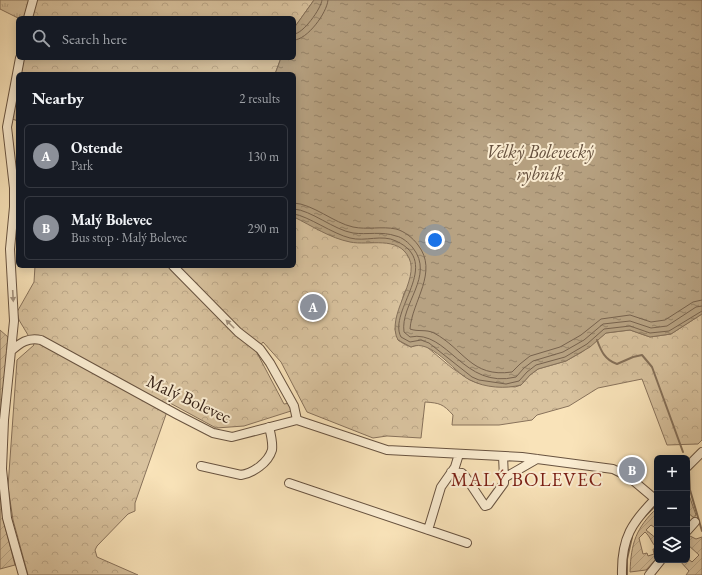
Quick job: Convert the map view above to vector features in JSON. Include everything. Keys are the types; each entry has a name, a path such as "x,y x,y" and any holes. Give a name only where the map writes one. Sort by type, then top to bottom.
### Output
{"street":[{"path":"29,16 33,0"},
{"path":"17,72 20,60"},
{"path":"16,78 7,127 14,208 10,249 14,321 4,420 2,469 7,518 22,571"},
{"path":"11,104 16,108"},
{"path":"175,268 238,332 260,349 270,363 294,406 296,420 387,450 502,456 613,469 629,477 654,496"},
{"name":"Malý Bolevec","path":"12,350 24,341 36,339 41,340 178,416 222,436 232,437 296,420"},
{"path":"201,466 241,475 247,474 256,469 269,456 272,449 269,427"},
{"path":"690,464 702,452"},
{"path":"428,530 441,487 458,461 459,454"},
{"path":"452,472 462,473 465,476 485,506 488,505 504,483 502,456"},
{"path":"504,478 537,459"},
{"path":"289,483 467,543"},
{"path":"622,575 627,536 636,520 654,500"},
{"path":"690,528 695,522"},
{"path":"649,575 659,563"}],"green space":[{"path":"0,0 31,0 27,16 16,17 0,9"},
{"path":"32,0 314,0 296,25 296,16 28,16"},
{"path":"20,60 280,60 276,72 18,72"},
{"path":"16,88 16,120 12,119"},
{"path":"296,188 429,255 404,293 395,329 398,340 411,347 421,344 427,347 452,368 470,380 478,383 515,387 521,385 538,369 566,361 582,352 606,333 630,330 650,337 671,334 702,314 702,440 698,444 667,445 642,379 598,388 569,406 537,415 532,420 499,425 452,425 453,415 447,408 438,404 425,402 421,438 387,436 373,438 307,412 281,362 263,342 256,351 284,404 290,403 292,408 291,411 244,426 216,428 170,403 135,503 135,511 128,514 97,546 95,550 97,557 138,575 28,575 13,520 8,487 17,360 34,345 19,320 17,312 34,282 35,268 296,268"},
{"path":"0,330 8,337 0,433"},
{"path":"0,488 3,519 15,565 0,569"},
{"path":"690,498 696,515 694,518 690,515"},
{"path":"654,511 654,527 651,525 646,530 654,537 654,545 645,532 639,538 643,554 647,553 648,556 654,554 654,561 646,570 630,572 633,544 639,529"},
{"path":"690,536 696,539 702,537 702,575 686,575 689,571 682,563 690,563 690,560 692,562 699,555 690,547"}],"water":[{"name":"Velký Bolevecký rybník","path":"314,0 702,0 702,314 671,334 650,337 630,330 606,333 590,347 566,361 538,369 521,385 509,387 496,387 476,383 463,376 434,351 419,345 411,347 398,340 395,330 396,320 410,277 411,267 409,258 404,251 398,246 391,244 358,243 343,240 328,235 296,218 296,72 276,72 280,60 296,60 296,25"}],"waterway":[{"path":"597,340 604,355 609,360 617,364 642,355 652,367 683,452"},
{"path":"690,490 702,531"},
{"path":"643,518 654,507"},
{"path":"627,575 627,559 632,537"}],"place":[{"name":"Ostende","path":"313,307"},
{"name":"Malý Bolevec","path":"632,470"}],"district":[{"name":"MALÝ BOLEVEC","path":"527,479"}]}
